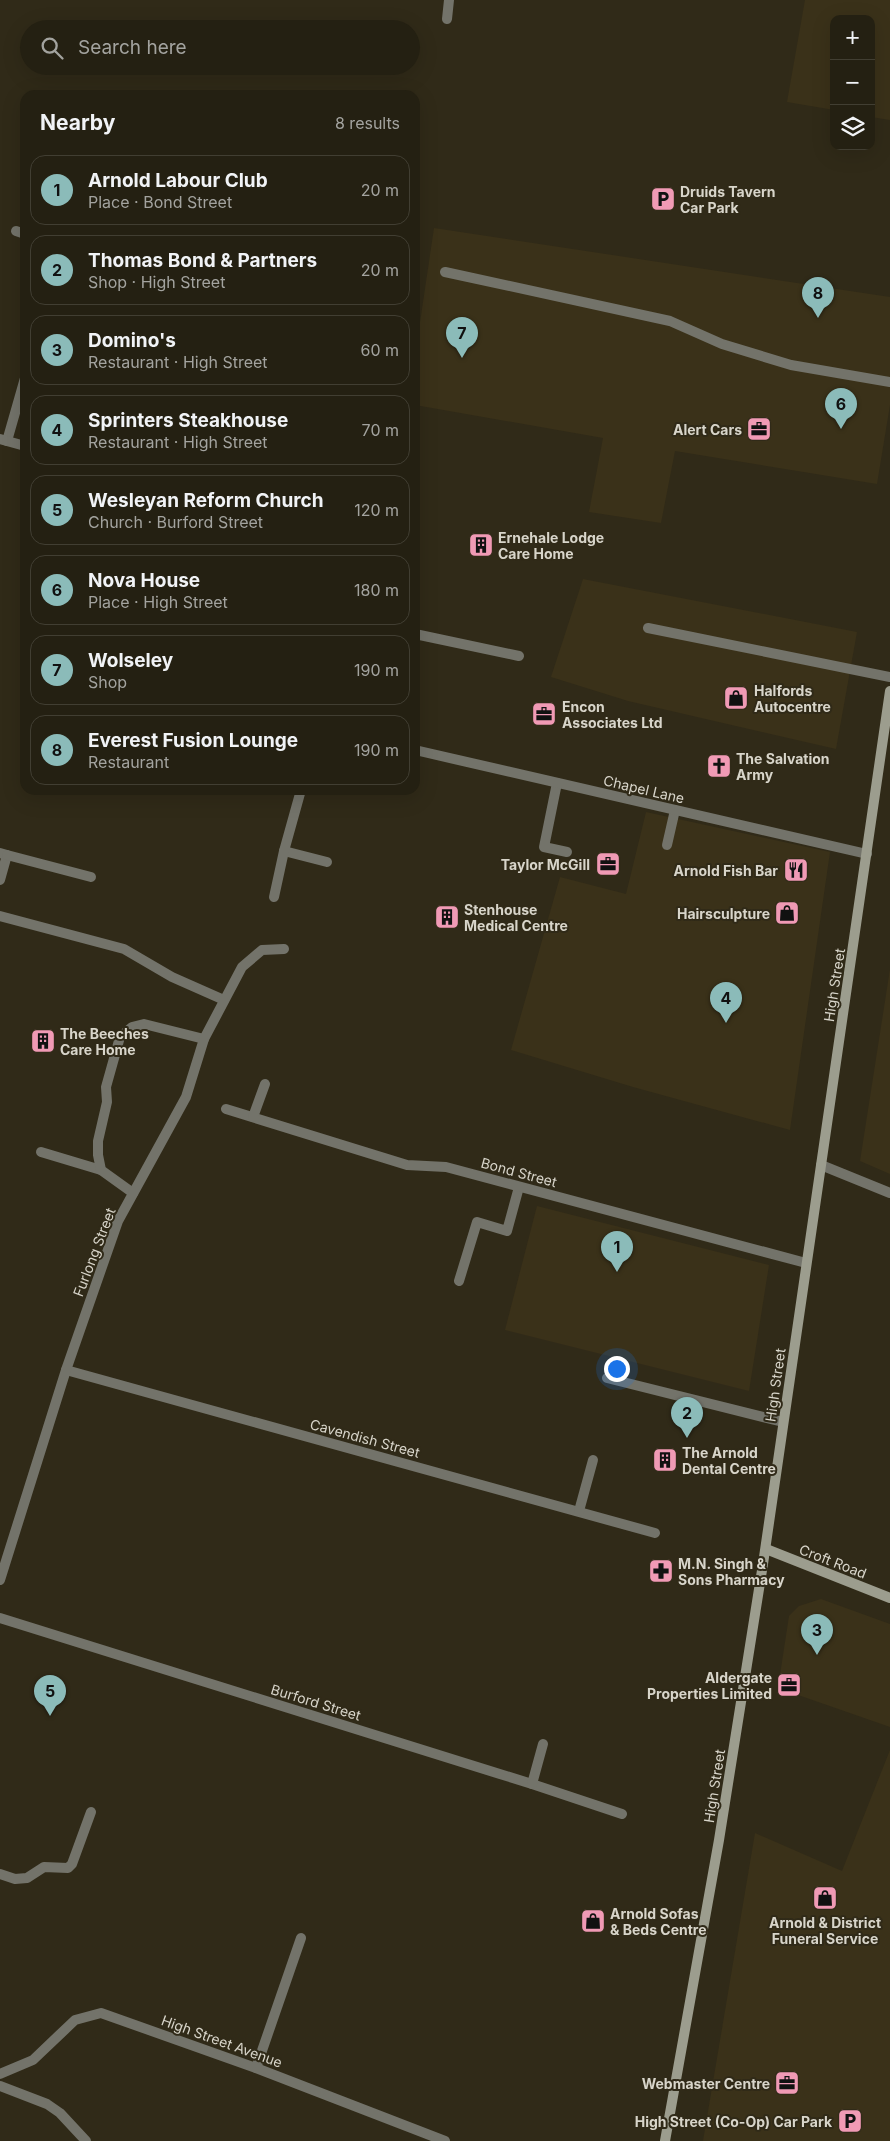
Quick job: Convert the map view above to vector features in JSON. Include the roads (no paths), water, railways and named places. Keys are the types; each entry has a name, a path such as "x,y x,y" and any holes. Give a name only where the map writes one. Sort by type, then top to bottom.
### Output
{"street":[{"path":"447,19 449,0"},
{"path":"445,272 670,321 722,344 792,365 890,382"},
{"path":"20,392 3,440 20,445"},
{"path":"648,628 890,677"},
{"path":"420,635 519,656"},
{"name":"High Street","path":"665,2141 717,1850 766,1549 890,691"},
{"name":"Chapel Lane","path":"420,751 867,854"},
{"path":"557,783 544,847 567,852"},
{"path":"274,897 284,851 300,795"},
{"path":"667,846 675,810"},
{"path":"284,851 327,862"},
{"path":"0,880 3,854 92,877"},
{"path":"0,916 124,949 172,977 224,1000"},
{"name":"Furlong Street","path":"0,1580 66,1370 118,1222 186,1097 204,1039 242,967 262,950 284,949"},
{"path":"101,1170 98,1141 106,1112 106,1087 120,1036 132,1027 144,1024 204,1039"},
{"path":"254,1117 265,1084"},
{"name":"Bond Street","path":"226,1108 407,1165 446,1167 806,1263"},
{"path":"41,1152 101,1170 133,1193"},
{"path":"821,1165 890,1193"},
{"path":"459,1281 477,1222 507,1231 519,1187"},
{"name":"Cavendish Street","path":"66,1370 655,1533"},
{"path":"607,1378 783,1422"},
{"path":"579,1512 593,1460"},
{"name":"Croft Road","path":"766,1549 890,1598"},
{"name":"Burford Street","path":"0,1618 532,1784 622,1814"},
{"path":"532,1784 542,1744"},
{"path":"0,1874 15,1879 27,1878 44,1867 68,1868 72,1864 91,1812"},
{"path":"256,2068 301,1938"},
{"name":"High Street Avenue","path":"0,2074 33,2060 75,2020 101,2013 256,2068 445,2141"},
{"path":"0,2086 47,2104 60,2113 86,2141"}],"place":[{"name":"Druids Tavern Car Park","path":"663,199"},
{"name":"Everest Fusion Lounge","path":"818,318"},
{"name":"Wolseley","path":"462,358"},
{"name":"Alert Cars","path":"759,429"},
{"name":"Nova House","path":"841,429"},
{"name":"Ernehale Lodge Care Home","path":"481,545"},
{"name":"Halfords Autocentre","path":"736,698"},
{"name":"Encon Associates Ltd","path":"544,714"},
{"name":"The Salvation Army","path":"719,766"},
{"name":"Taylor McGill","path":"608,864"},
{"name":"Arnold Fish Bar","path":"796,870"},
{"name":"Hairsculpture","path":"787,913"},
{"name":"Stenhouse Medical Centre","path":"447,917"},
{"name":"Sprinters Steakhouse","path":"726,1023"},
{"name":"The Beeches Care Home","path":"43,1041"},
{"name":"Arnold Labour Club","path":"617,1272"},
{"name":"Thomas Bond & Partners","path":"687,1438"},
{"name":"The Arnold Dental Centre","path":"665,1460"},
{"name":"M.N. Singh & Sons Pharmacy","path":"661,1571"},
{"name":"Domino's","path":"817,1655"},
{"name":"Aldergate Properties Limited","path":"789,1685"},
{"name":"Wesleyan Reform Church","path":"50,1716"},
{"name":"Arnold & District Funeral Service","path":"825,1898"},
{"name":"Arnold Sofas & Beds Centre","path":"593,1921"},
{"name":"Webmaster Centre","path":"787,2083"},
{"name":"High Street (Co-Op) Car Park","path":"850,2121"}]}
